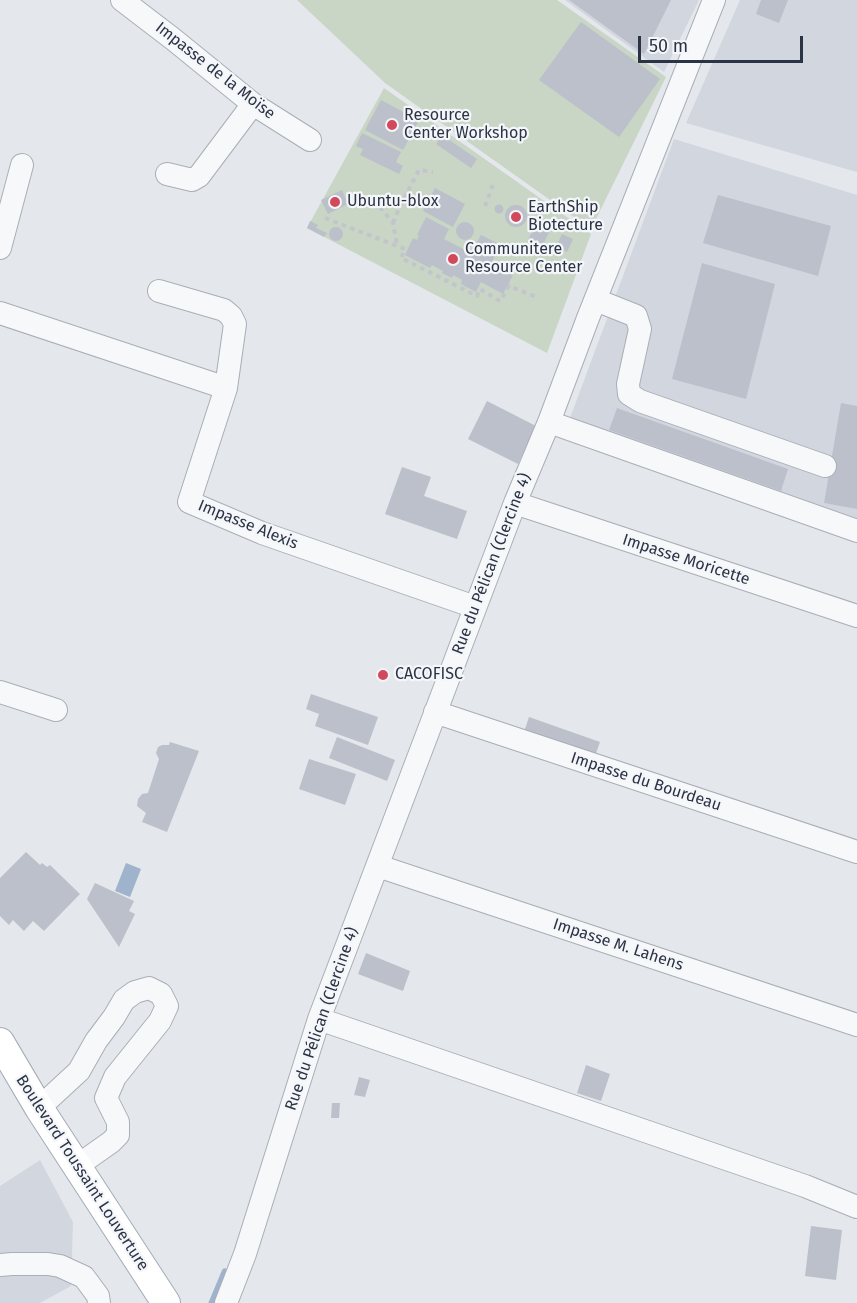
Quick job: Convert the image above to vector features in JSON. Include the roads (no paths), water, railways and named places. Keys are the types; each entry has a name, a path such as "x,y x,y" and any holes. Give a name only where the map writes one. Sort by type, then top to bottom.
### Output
{"main road":[{"name":"Boulevard Toussaint Louverture","path":"0,1042 39,1108 163,1301"}],"street":[{"name":"Impasse de la Moïse","path":"122,0 253,104 310,140"},
{"name":"Rue du Pélican (Clercine 4)","path":"226,1303 245,1254 319,1019 515,503 549,422 714,0"},
{"path":"168,174 192,180 199,176 253,104"},
{"path":"0,248 22,165"},
{"path":"0,313 226,387 235,324 231,316 224,310 159,291"},
{"path":"596,300 636,316 640,329 628,384 630,394 640,401 825,466"},
{"name":"Impasse Alexis","path":"226,387 189,502 262,533 475,607"},
{"path":"549,422 857,531"},
{"name":"Impasse Moricette","path":"515,503 857,616"},
{"path":"0,692 56,710"},
{"name":"Impasse du Bourdeau","path":"435,712 857,852"},
{"name":"Impasse M. Lahens","path":"378,866 857,1025"},
{"path":"39,1108 79,1071 124,1000 135,992 149,988 161,994 167,1006 160,1021 115,1077 106,1098 118,1122 118,1135 77,1166"},
{"path":"319,1019 805,1186 857,1208"},
{"path":"0,1265 60,1266 84,1277 98,1296 99,1303"}],"water":[{"path":"126,863 141,869 130,897 115,891"}],"waterway":[{"path":"212,1303 225,1272"}],"place":[{"name":"Resource Center Workshop","path":"392,125"},
{"name":"Ubuntu-blox","path":"335,202"},
{"name":"EarthShip Biotecture","path":"516,217"},
{"name":"Communitere Resource Center","path":"453,259"},
{"name":"CACOFISC","path":"383,675"}]}
